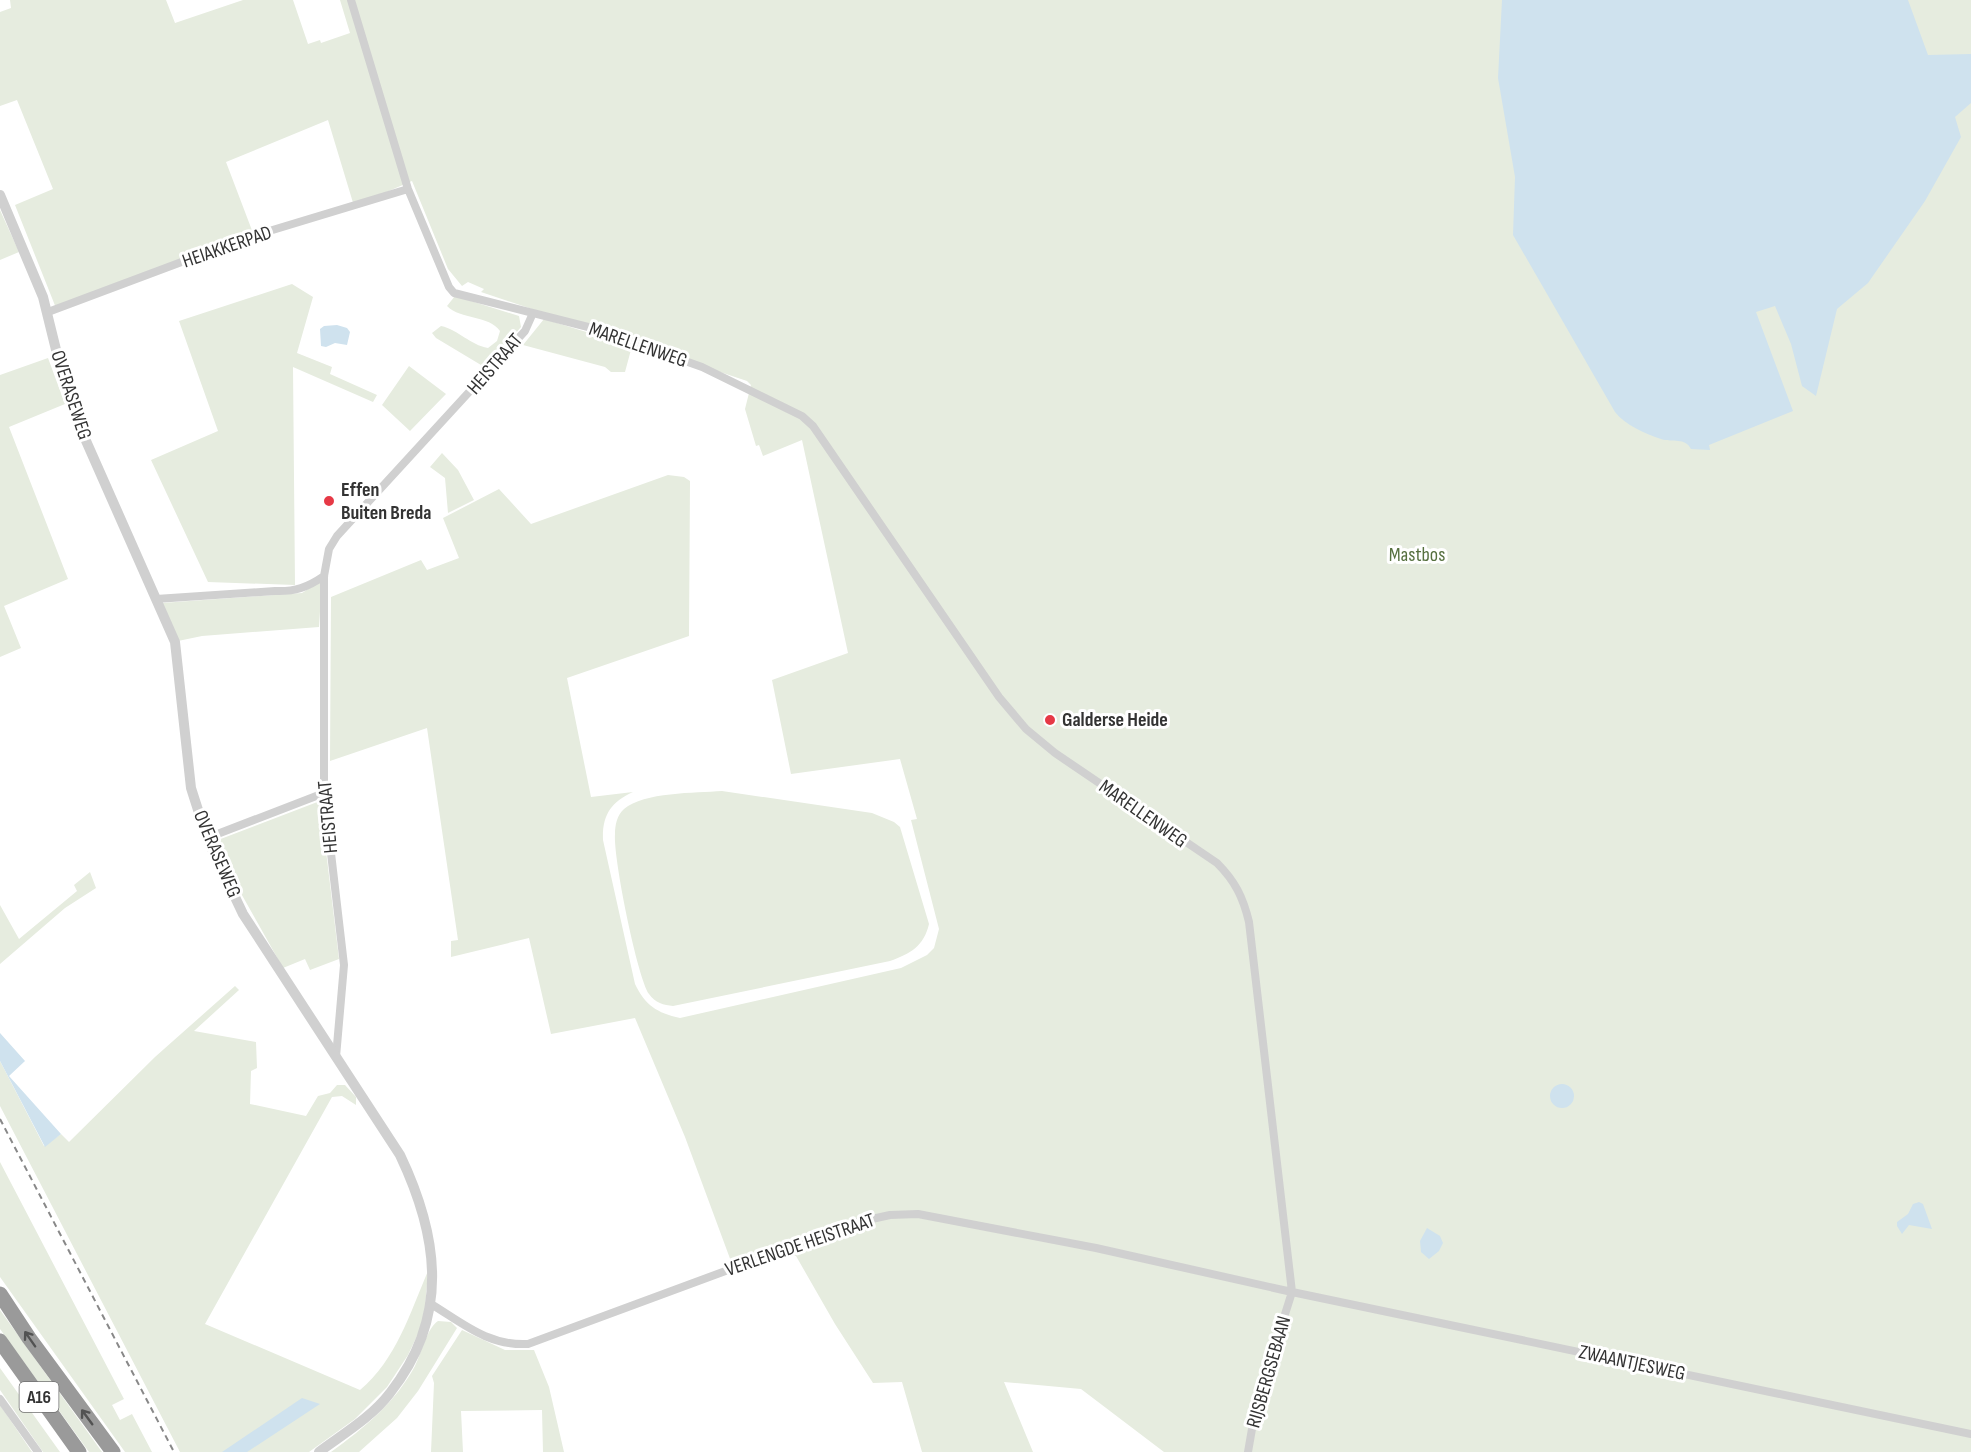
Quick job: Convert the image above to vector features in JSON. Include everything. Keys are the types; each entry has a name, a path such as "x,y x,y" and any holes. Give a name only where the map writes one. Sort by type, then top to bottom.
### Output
{"highway":[{"name":"A16","path":"0,1294 29,1338 113,1452"},
{"name":"A16","path":"0,1341 79,1452"}],"street":[{"name":"HEISTRAAT","path":"336,1056 344,965 324,793 324,576 329,549 337,536 487,375 525,331 533,314 454,293 449,287 408,189 351,0"},
{"name":"HEIAKKERPAD","path":"48,312 243,239 408,189"},
{"name":"OVERASEWEG","path":"0,195 39,285 48,312 59,363 79,425 175,642 190,778 207,838 243,914 400,1155 418,1193 427,1223 433,1264 431,1304 424,1330 410,1361 390,1393 362,1420 319,1452"},
{"name":"MARELLENWEG","path":"533,314 592,328 702,368 802,416 813,426 999,697 1026,729 1055,753 1217,863 1233,878 1244,899 1249,922 1292,1292"},
{"path":"156,599 275,591 291,592 310,585 324,576"},
{"path":"207,838 324,793"},
{"name":"VERLENGDE HEISTRAAT","path":"431,1304 491,1341 508,1345 528,1344 858,1222 918,1214 1096,1248 1292,1292"},
{"name":"ZWAANTJESWEG","path":"1292,1292 1971,1434"},
{"name":"RIJSBERGSEBAAN","path":"1248,1452 1256,1406 1292,1292"},
{"path":"0,1399 38,1452"}],"green space":[{"name":"Mastbos","path":"10,0 166,0 175,23 243,0 293,0 308,44 320,40 321,43 350,33 340,0 1971,0 1971,1452 1164,1452 1081,1389 1004,1382 1033,1452 922,1452 902,1382 873,1383 835,1324 796,1256 776,1248 732,1264 685,1137 635,1018 551,1034 529,938 451,957 451,941 458,940 427,728 330,761 331,597 421,560 427,570 459,558 443,518 499,489 531,524 668,475 684,477 690,481 689,636 567,678 591,797 633,792 619,800 609,810 604,823 603,840 635,984 653,1007 665,1014 680,1018 901,968 927,955 934,948 939,929 911,820 917,819 900,759 791,774 772,680 848,653 802,440 763,456 759,445 756,446 745,409 751,385 747,381 481,292 484,289 468,282 462,286 448,269 412,181 354,206 328,120 226,162 253,233 56,308 15,205 53,189 17,100 0,106 0,12 11,8"},
{"path":"0,210 19,252 0,260"},
{"path":"292,284 313,297 297,353 332,367 330,374 377,395 373,402 293,367 295,585 208,582 151,460 218,431 179,321"},
{"path":"455,296 519,316 521,327 486,368 436,338 432,333 441,326 488,348 497,341 500,331 495,326 489,322 460,314 447,306"},
{"path":"544,319 632,346 625,372 611,372 605,367 523,345"},
{"path":"48,358 65,404 9,427 68,579 4,606 21,648 0,657 0,375"},
{"path":"409,366 446,394 410,431 382,405"},
{"path":"442,453 458,470 474,500 448,513 445,478 430,467"},
{"path":"322,580 319,627 202,636 178,641 162,603 302,593"},
{"path":"722,791 872,813 894,822 900,827 929,924 920,944 910,952 890,961 673,1006 654,1000 649,994 638,965 627,916 615,847 617,820 624,809 644,799 670,794"},
{"path":"320,801 339,959 310,970 305,959 283,968 234,881 218,840"},
{"path":"90,872 96,888 65,908 0,964 0,905 19,939 77,891 74,885"},
{"path":"235,986 239,990 194,1031 256,1042 257,1068 251,1071 250,1104 306,1116 318,1096 330,1093 337,1085 345,1085 356,1097 356,1105 342,1096 332,1097 205,1324 360,1390 373,1378 393,1350 428,1271 424,1321 408,1355 387,1387 355,1419 309,1452 180,1452 0,1106 0,1061 44,1146 61,1134 69,1142 155,1057"},
{"path":"0,1162 124,1399 112,1405 120,1420 132,1414 152,1452 125,1452 0,1277"},
{"path":"0,1310 102,1452 89,1452 0,1329"},
{"path":"438,1321 451,1322 457,1328 418,1391 397,1418 359,1452 331,1452 367,1424 398,1392 415,1366 431,1329"},
{"path":"462,1330 505,1350 534,1350 549,1387 564,1452 543,1452 542,1410 461,1411 463,1452 431,1452 434,1383 432,1376"},
{"path":"0,1368 60,1452 43,1452 0,1390"},
{"path":"0,1405 32,1452 0,1452"}],"water":[{"path":"1502,0 1908,0 1928,55 1971,54 1971,103 1955,117 1961,137 1925,201 1868,283 1837,309 1816,396 1802,386 1791,344 1775,306 1756,312 1793,411 1709,445 1710,450 1691,449 1685,443 1665,440 1649,434 1630,425 1615,412 1513,235 1515,177 1498,78"},
{"path":"337,325 347,328 350,332 347,345 335,343 326,347 321,346 320,329 324,326"},
{"path":"0,1033 25,1061 9,1076 61,1134 45,1147 0,1061"},
{"path":"1562,1084 1567,1085 1573,1091 1573,1101 1567,1107 1562,1108 1557,1107 1551,1101 1550,1096 1551,1091 1557,1085"},
{"path":"1919,1202 1923,1204 1932,1229 1909,1225 1902,1234 1897,1222 1908,1214 1913,1204"},
{"path":"1427,1228 1440,1236 1443,1243 1439,1251 1429,1259 1421,1252 1420,1241"},
{"path":"302,1398 320,1404 247,1452 222,1452"}],"railway":[{"path":"0,1119 174,1452"}],"place":[{"name":"Effen Buiten Breda","path":"329,501"},
{"name":"Galderse Heide","path":"1050,720"}]}
